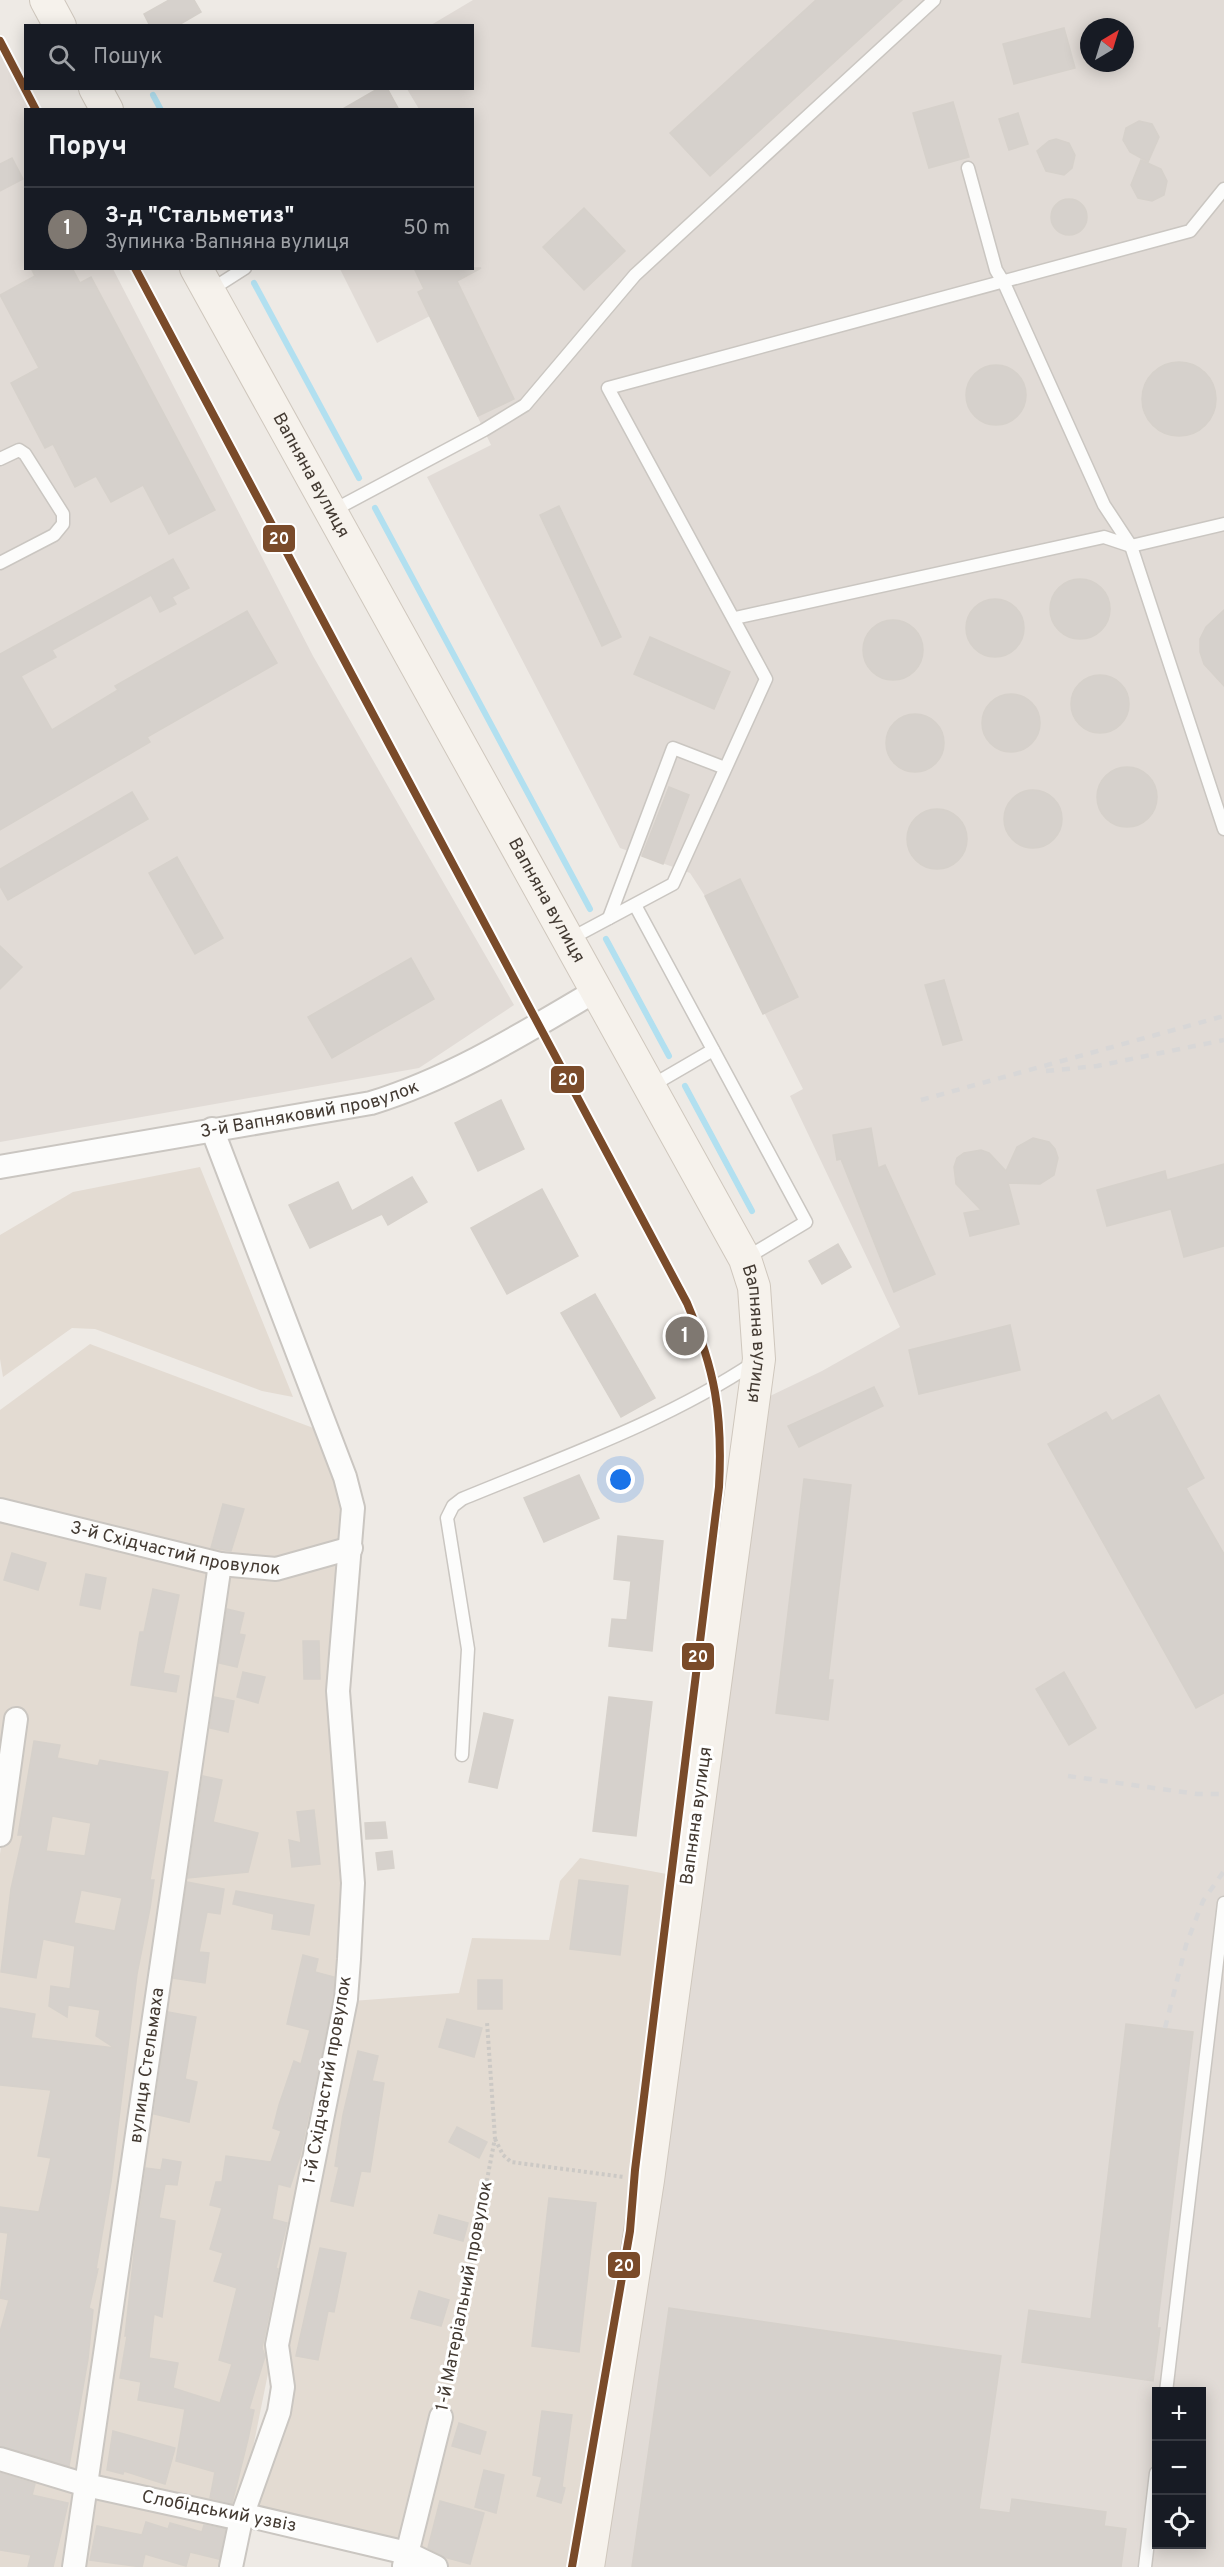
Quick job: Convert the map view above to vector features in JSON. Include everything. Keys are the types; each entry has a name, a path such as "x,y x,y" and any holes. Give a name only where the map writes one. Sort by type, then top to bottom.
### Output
{"street":[{"path":"46,0 59,24"},
{"path":"96,90 106,108"},
{"name":"Вапняна вулиця","path":"202,280 745,1259 754,1287 759,1359 648,2180 588,2567"},
{"name":"3-й Вапняковий провулок","path":"0,1167 371,1103 414,1090 496,1049 597,990"},
{"name":"1-й Східчастий провулок","path":"212,1129 345,1477 353,1508 338,1691 353,1883 346,1999 277,2345 283,2387 279,2412 241,2519 231,2567"},
{"name":"3-й Східчастий провулок","path":"0,1510 220,1564 276,1569 351,1548"},
{"name":"вулиця Стельмаха","path":"74,2567 220,1564"},
{"path":"0,1834 16,1719"},
{"name":"1-й Матеріальний провулок","path":"406,2560 441,2417"},
{"name":"Слобідський узвіз","path":"0,2459 86,2485 241,2519 250,2516 436,2567"}],"lane":[{"path":"331,512 484,430 525,405 635,275 934,0"},
{"path":"968,168 996,270 1004,283 1104,505 1131,546 1224,829"},
{"path":"569,940 672,884 766,679 735,618 608,388 1190,231 1224,189"},
{"path":"202,280 238,270"},
{"path":"0,459 19,450 25,454 63,514 63,524 54,535 0,563"},
{"path":"735,618 1104,537 1131,546 1224,524"},
{"path":"609,918 673,748 725,768"},
{"path":"635,905 806,1222 745,1259"},
{"path":"650,1087 713,1050"},
{"path":"462,1755 468,1649 447,1518 453,1506 462,1499 677,1407 717,1387 759,1359"},
{"path":"1166,2387 1224,1903"},
{"path":"1145,2567 1153,2495"}],"path":[{"name":"1-й Матеріальний провулок","path":"441,2417 495,2139 487,2022"},
{"path":"495,2139 503,2155 511,2162 648,2180"}],"shaded area":[{"path":"473,0 1224,0 1224,2567 604,2567 768,1397 822,1371 900,1327 790,1096 803,1089 705,896 690,873 620,848 427,477 491,445 430,316 377,343 340,270 474,270 474,108 418,108 408,90 474,90 474,24 433,24"},
{"path":"0,50 30,108 24,108 24,270 114,270 313,656 514,1005 419,1068 0,1142"},
{"path":"200,1167 293,1397 262,1391 95,1329 72,1328 3,1377 0,1359 0,1235 73,1192"},
{"path":"90,1344 324,1432 342,1476 349,1546 278,1568 0,1508 0,1410"},
{"path":"0,1513 218,1565 84,2482 0,2456 0,1854 20,1716 0,1823"},
{"path":"349,1549 335,1691 350,1882 343,2002 239,2517 89,2484 221,1565"},
{"path":"580,1858 683,1877 575,2567 441,2567 245,2513 281,2413 280,2345 352,2001 459,1993 472,1938 549,1940 560,1881"},
{"path":"0,2461 83,2486 72,2567 0,2567"},
{"path":"87,2486 237,2520 227,2567 76,2567"}],"building":[{"path":"169,0 194,0 201,12 180,24 149,24 144,14"},
{"path":"816,0 902,0 710,176 670,133"},
{"path":"1064,28 1075,68 1014,84 1003,44"},
{"path":"376,90 388,90 398,108 344,108"},
{"path":"953,102 969,157 929,168 913,113"},
{"path":"1018,113 1028,144 1009,150 999,119"},
{"path":"1139,121 1152,124 1159,137 1148,162 1130,152 1123,140 1126,128"},
{"path":"1056,139 1069,143 1075,155 1072,168 1064,175 1046,171 1037,151 1049,141"},
{"path":"12,158 23,179 0,191 0,164"},
{"path":"1141,160 1161,169 1167,181 1164,195 1152,201 1138,198 1131,185"},
{"path":"1069,199 1082,204 1087,217 1082,230 1069,235 1056,230 1051,217 1056,204"},
{"path":"584,208 625,251 584,290 543,247"},
{"path":"481,268 457,281 514,399 478,416 418,292 424,289 415,270"},
{"path":"32,270 73,270 80,283 91,277 215,510 169,534 143,485 111,502 96,476 75,487 53,444 45,448 11,383 39,368 0,295 35,276"},
{"path":"1179,362 1193,365 1205,373 1213,385 1216,399 1213,413 1205,425 1193,433 1179,436 1165,433 1153,425 1145,413 1142,399 1145,385 1153,373 1165,365"},
{"path":"996,365 1017,374 1026,395 1017,416 996,425 975,416 966,395 975,374"},
{"path":"559,506 621,637 602,646 540,515"},
{"path":"173,559 189,588 172,597 176,604 160,612 151,595 52,650 56,657 21,676 52,730 118,690 115,686 247,611 277,663 147,737 150,742 0,830 0,654"},
{"path":"1080,579 1101,588 1110,609 1101,630 1080,639 1059,630 1050,609 1059,588"},
{"path":"989,599 1001,599 1016,607 1024,622 1024,634 1016,649 1001,657 989,657 974,649 966,634 966,622 974,607"},
{"path":"1224,610 1224,686 1204,664 1200,652 1200,639 1206,627"},
{"path":"893,620 914,629 923,650 914,671 893,680 872,671 863,650 872,629"},
{"path":"650,637 730,672 714,709 634,674"},
{"path":"1094,675 1106,675 1116,679 1125,688 1129,710 1121,725 1106,733 1094,733 1084,729 1075,720 1071,710 1071,698 1075,688 1084,679"},
{"path":"1005,694 1017,694 1027,698 1036,707 1040,729 1032,744 1017,752 1005,752 995,748 986,739 982,729 982,717 986,707 995,698"},
{"path":"909,714 921,714 936,722 944,737 944,749 936,764 921,772 909,772 894,764 886,749 886,737 894,722"},
{"path":"1127,767 1148,776 1157,797 1148,818 1127,827 1106,818 1097,797 1106,776"},
{"path":"669,787 689,795 663,864 642,856"},
{"path":"1027,790 1039,790 1049,794 1058,803 1062,825 1054,840 1039,848 1027,848 1017,844 1008,835 1004,825 1004,813 1008,803 1017,794"},
{"path":"132,792 148,819 8,900 0,886 0,869"},
{"path":"937,809 958,818 967,839 958,860 937,869 916,860 907,839 916,818"},
{"path":"177,857 223,938 195,954 149,873"},
{"path":"740,879 798,997 763,1014 705,896"},
{"path":"0,946 22,967 0,989"},
{"path":"411,958 434,999 332,1058 308,1017"},
{"path":"944,980 962,1040 943,1045 925,985"},
{"path":"501,1100 524,1149 478,1171 455,1123"},
{"path":"871,1128 878,1168 885,1165 935,1274 894,1292 841,1159 837,1160 833,1135"},
{"path":"1033,1138 1049,1142 1055,1149 1058,1158 1054,1175 1040,1184 1008,1183 1019,1224 970,1236 964,1213 981,1210 956,1184 954,1167 957,1158 964,1153 981,1150 989,1153 1006,1171 1017,1147"},
{"path":"1224,1164 1224,1246 1184,1257 1171,1209 1107,1226 1097,1190 1165,1171 1167,1180"},
{"path":"412,1177 427,1202 388,1225 382,1214 310,1248 289,1205 338,1182 352,1211"},
{"path":"542,1189 578,1256 507,1294 471,1228"},
{"path":"838,1244 851,1267 822,1284 809,1261"},
{"path":"595,1294 655,1398 621,1417 561,1313"},
{"path":"1010,1325 1020,1370 919,1394 909,1350"},
{"path":"874,1387 883,1406 799,1447 788,1426"},
{"path":"1159,1395 1204,1478 1186,1488 1224,1554 1224,1693 1196,1708 1048,1444 1106,1412 1112,1421"},
{"path":"579,1475 599,1518 544,1542 524,1498"},
{"path":"804,1479 851,1485 828,1680 833,1680 828,1720 776,1713"},
{"path":"223,1504 244,1509 231,1551 211,1548"},
{"path":"618,1536 663,1541 652,1651 609,1646 612,1619 627,1620 631,1581 614,1579"},
{"path":"12,1553 46,1563 38,1590 4,1580"},
{"path":"86,1574 106,1578 100,1609 80,1605"},
{"path":"153,1589 179,1595 163,1673 179,1676 176,1692 131,1685 140,1632 144,1632"},
{"path":"227,1609 244,1613 239,1634 245,1635 237,1667 219,1663"},
{"path":"303,1641 319,1641 320,1679 304,1679"},
{"path":"243,1672 265,1677 258,1703 237,1697"},
{"path":"1064,1672 1096,1728 1069,1745 1036,1689"},
{"path":"214,1697 234,1701 228,1732 210,1728"},
{"path":"609,1697 652,1702 636,1836 593,1831"},
{"path":"484,1713 513,1720 497,1788 469,1782"},
{"path":"34,1741 60,1745 57,1758 98,1766 100,1760 168,1772 150,1880 154,1880 137,1974 111,2182 96,2269 98,2269 89,2308 93,2310 88,2359 69,2466 0,2446 0,2332 9,2300 0,2298 8,2233 0,2232 0,2207 39,2212 51,2158 38,2156 51,2090 0,2085 0,2008 35,2014 31,2038 115,2048 96,2036 100,2010 68,2005 67,2017 49,2006 51,1986 70,1989 75,1946 43,1939 36,1978 1,1972 11,1889 23,1835 18,1835","holes":["52,1816 91,1823 85,1856 46,1851","81,1890 122,1898 115,1931 74,1923"]},
{"path":"203,1776 222,1780 213,1822 258,1833 248,1872 188,1878"},
{"path":"314,1810 320,1864 292,1867 289,1840 301,1843 297,1812"},
{"path":"385,1822 387,1838 366,1839 365,1823"},
{"path":"392,1851 394,1868 378,1870 376,1853"},
{"path":"579,1880 628,1886 620,1955 570,1949"},
{"path":"187,1882 224,1889 220,1914 207,1912 199,1952 209,1953 205,1983 173,1978"},
{"path":"236,1891 314,1905 309,1935 272,1929 274,1914 233,1904"},
{"path":"303,1955 318,1959 315,1972 334,1977 333,1997 300,2156 290,2187 278,2184 272,2219 287,2223 276,2268 278,2269 262,2348 265,2356 249,2409 254,2410 232,2503 210,2498 215,2472 176,2461 185,2409 138,2400 141,2382 120,2378 127,2336 125,2336 135,2245 146,2168 161,2170 163,2159 181,2162 177,2185 165,2184 159,2218 175,2221 162,2317 154,2314 149,2358 178,2363 173,2388 220,2403 232,2364 219,2360 237,2288 214,2281 223,2253 210,2249 222,2208 210,2205 216,2182 222,2182 226,2156 271,2162 281,2131 273,2128 279,2105 294,2061 301,2064 310,2030 287,2024"},
{"path":"478,1980 502,1980 502,2009 478,2009"},
{"path":"168,2012 196,2017 185,2079 197,2082 189,2122 154,2114"},
{"path":"447,2019 482,2028 474,2057 439,2047"},
{"path":"1126,2024 1193,2032 1157,2328 1160,2328 1153,2381 1022,2362 1029,2310 1091,2319"},
{"path":"358,2051 378,2056 372,2081 384,2083 370,2172 361,2171 353,2206 331,2201 339,2167 335,2166 343,2115"},
{"path":"457,2127 487,2142 479,2158 449,2142"},
{"path":"549,2198 596,2203 579,2352 532,2346"},
{"path":"439,2215 468,2223 463,2241 434,2233"},
{"path":"320,2248 346,2253 334,2312 328,2311 318,2360 296,2356"},
{"path":"419,2291 449,2300 441,2326 411,2318"},
{"path":"669,2308 1001,2356 979,2509 1010,2513 1012,2499 1106,2512 1104,2526 1126,2529 1121,2567 632,2567"},
{"path":"542,2411 572,2415 562,2487 565,2488 561,2503 537,2496 542,2477 533,2475"},
{"path":"459,2423 486,2432 480,2454 452,2446"},
{"path":"113,2431 175,2448 165,2484 124,2471 123,2474 107,2470"},
{"path":"484,2470 504,2475 496,2513 475,2507"},
{"path":"0,2473 35,2484 32,2495 68,2503 53,2567 28,2567 31,2555 0,2550"},
{"path":"440,2501 484,2513 470,2564 444,2557 428,2548"},
{"path":"146,2522 168,2529 170,2523 202,2532 204,2525 225,2529 219,2559 190,2552 186,2566 145,2554 142,2567 90,2560 97,2526 142,2535"}],"waterway":[{"path":"153,95 160,108"},
{"path":"254,283 359,478"},
{"path":"375,508 590,909"},
{"path":"606,939 669,1056"},
{"path":"685,1086 752,1211"}],"railway":[{"path":"921,1100 1224,1016"},
{"path":"1046,1071 1097,1066 1224,1040"},
{"path":"1068,1776 1197,1794 1224,1794"},
{"path":"1165,2028 1186,1945 1203,1901 1224,1871"}],"transit line":[{"name":"20","path":"0,41 24,87"},
{"name":"20","path":"26,90 35,108"},
{"name":"20","path":"136,270 687,1303 697,1327 715,1393 720,1437 719,1487 635,2170 630,2231 572,2567"}],"place":[{"name":"З-д \"Стальметиз\"","path":"685,1336"}]}
